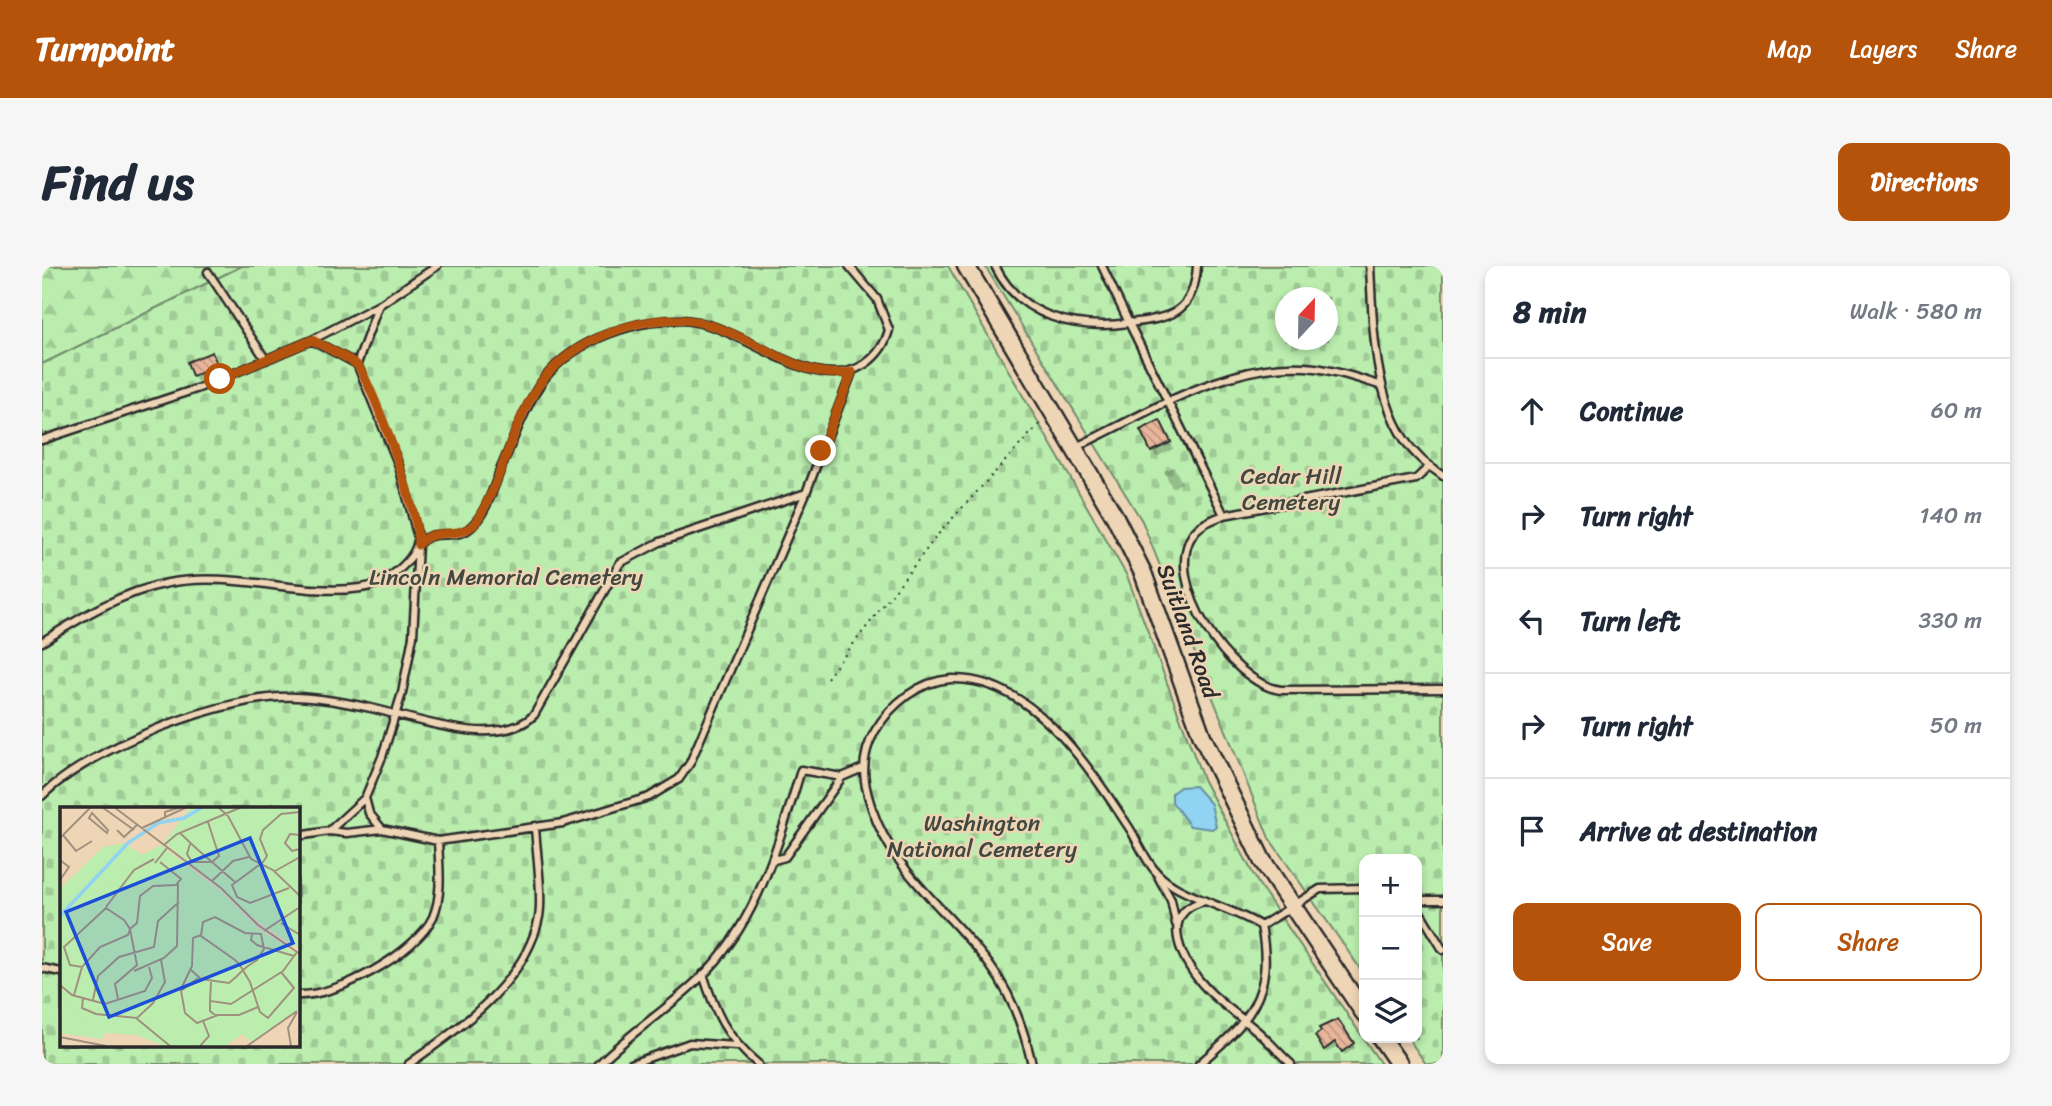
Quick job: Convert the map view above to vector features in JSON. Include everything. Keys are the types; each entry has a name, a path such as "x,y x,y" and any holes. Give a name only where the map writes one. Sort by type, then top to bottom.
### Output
{"main road":[{"name":"Suitland Road","path":"966,266 1075,448 1143,573 1202,736 1262,860 1359,1006"},
{"path":"1384,1043 1399,1064"}],"lane":[{"path":"42,440 199,388 312,340 379,305 437,266"},
{"path":"42,642 123,597 167,583 218,579 339,589 367,587 401,567 425,536 432,533 454,535 474,525 539,385 568,355 614,333 658,322 689,320 741,337 813,371 832,375 852,372 878,353 889,330 877,299 849,266"},
{"path":"995,266 1013,293 1042,313 1080,324 1129,323 1181,309 1192,295 1197,266"},
{"path":"1102,266 1224,515"},
{"path":"1370,266 1382,386 1406,441 1430,466 1441,473"},
{"path":"208,272 266,360"},
{"path":"357,364 379,305"},
{"path":"312,340 357,364 399,466 418,528 413,636 396,715 365,798 329,831"},
{"path":"1075,448 1204,386 1288,366 1333,371 1382,386"},
{"path":"299,836 329,831 347,833 382,829 438,841 563,823 620,808 669,787 686,771 806,493 852,372"},
{"path":"1430,466 1416,479 1224,515 1202,525 1190,538 1184,558 1187,580 1200,617 1212,636 1251,678 1281,690 1443,689"},
{"path":"42,796 78,768 139,737 235,703 295,697 465,730 500,730 522,725 534,715 568,650 624,559 728,517 806,493"},
{"path":"1032,1064 1021,1026 992,968 890,850 869,799 863,768 864,756 876,730 913,691 926,684 954,679 1004,690 1057,731 1110,800 1157,873 1171,900 1185,961 1191,971 1220,1003 1245,1021 1291,1064"},
{"path":"774,860 785,857 842,777 863,768"},
{"path":"599,1064 704,974 742,922 774,860 801,769 842,777"},
{"path":"365,798 369,813 382,829"},
{"path":"410,1064 488,1000 520,963 540,910 535,826"},
{"path":"299,995 310,996 348,986 416,939 428,925 438,898 438,841"},
{"path":"1157,873 1174,887 1237,911 1261,926"},
{"path":"1261,926 1320,889 1359,888"},
{"path":"1422,900 1443,900"},
{"path":"1176,926 1192,904 1207,901"},
{"path":"1422,915 1443,950"},
{"path":"1199,1064 1245,1021 1262,992 1267,972 1261,926"},
{"path":"42,968 60,972"},
{"path":"704,974 713,1003 736,1046 758,1064"},
{"path":"631,1064 690,1043 736,1046"}],"path":[{"path":"827,678 940,532 1053,410"}],"green space":[{"path":"42,266 242,266 42,364"},
{"name":"Lincoln Memorial Cemetery","path":"242,266 948,266 1127,576 1203,779 1258,883 1359,1032 1359,1043 1367,1043 1381,1064 42,1064 42,364"},
{"name":"Cedar Hill Cemetery","path":"985,266 1443,266 1443,1064 1426,1064 1411,1043 1422,1043 1422,854 1359,854 1359,967 1269,838 1142,521"}],"water":[{"path":"1195,786 1211,804 1216,826 1212,829 1190,826 1172,802 1172,793 1180,787"}],"building":[{"path":"212,352 218,367 192,376 187,362"},
{"path":"1160,420 1171,442 1151,452 1140,430"},
{"path":"1338,1019 1354,1043 1342,1052 1335,1042 1324,1050 1315,1036 1321,1031 1319,1028"}],"route":[{"path":"220,379 312,340 357,364 399,466 418,528 418,545 425,536 432,533 454,535 474,525 487,502 533,397 548,374 568,355 633,326 689,320 741,337 813,371 832,375 852,372 821,451"}],"park label":[{"name":"Washington National Cemetery","path":"982,836"}]}
